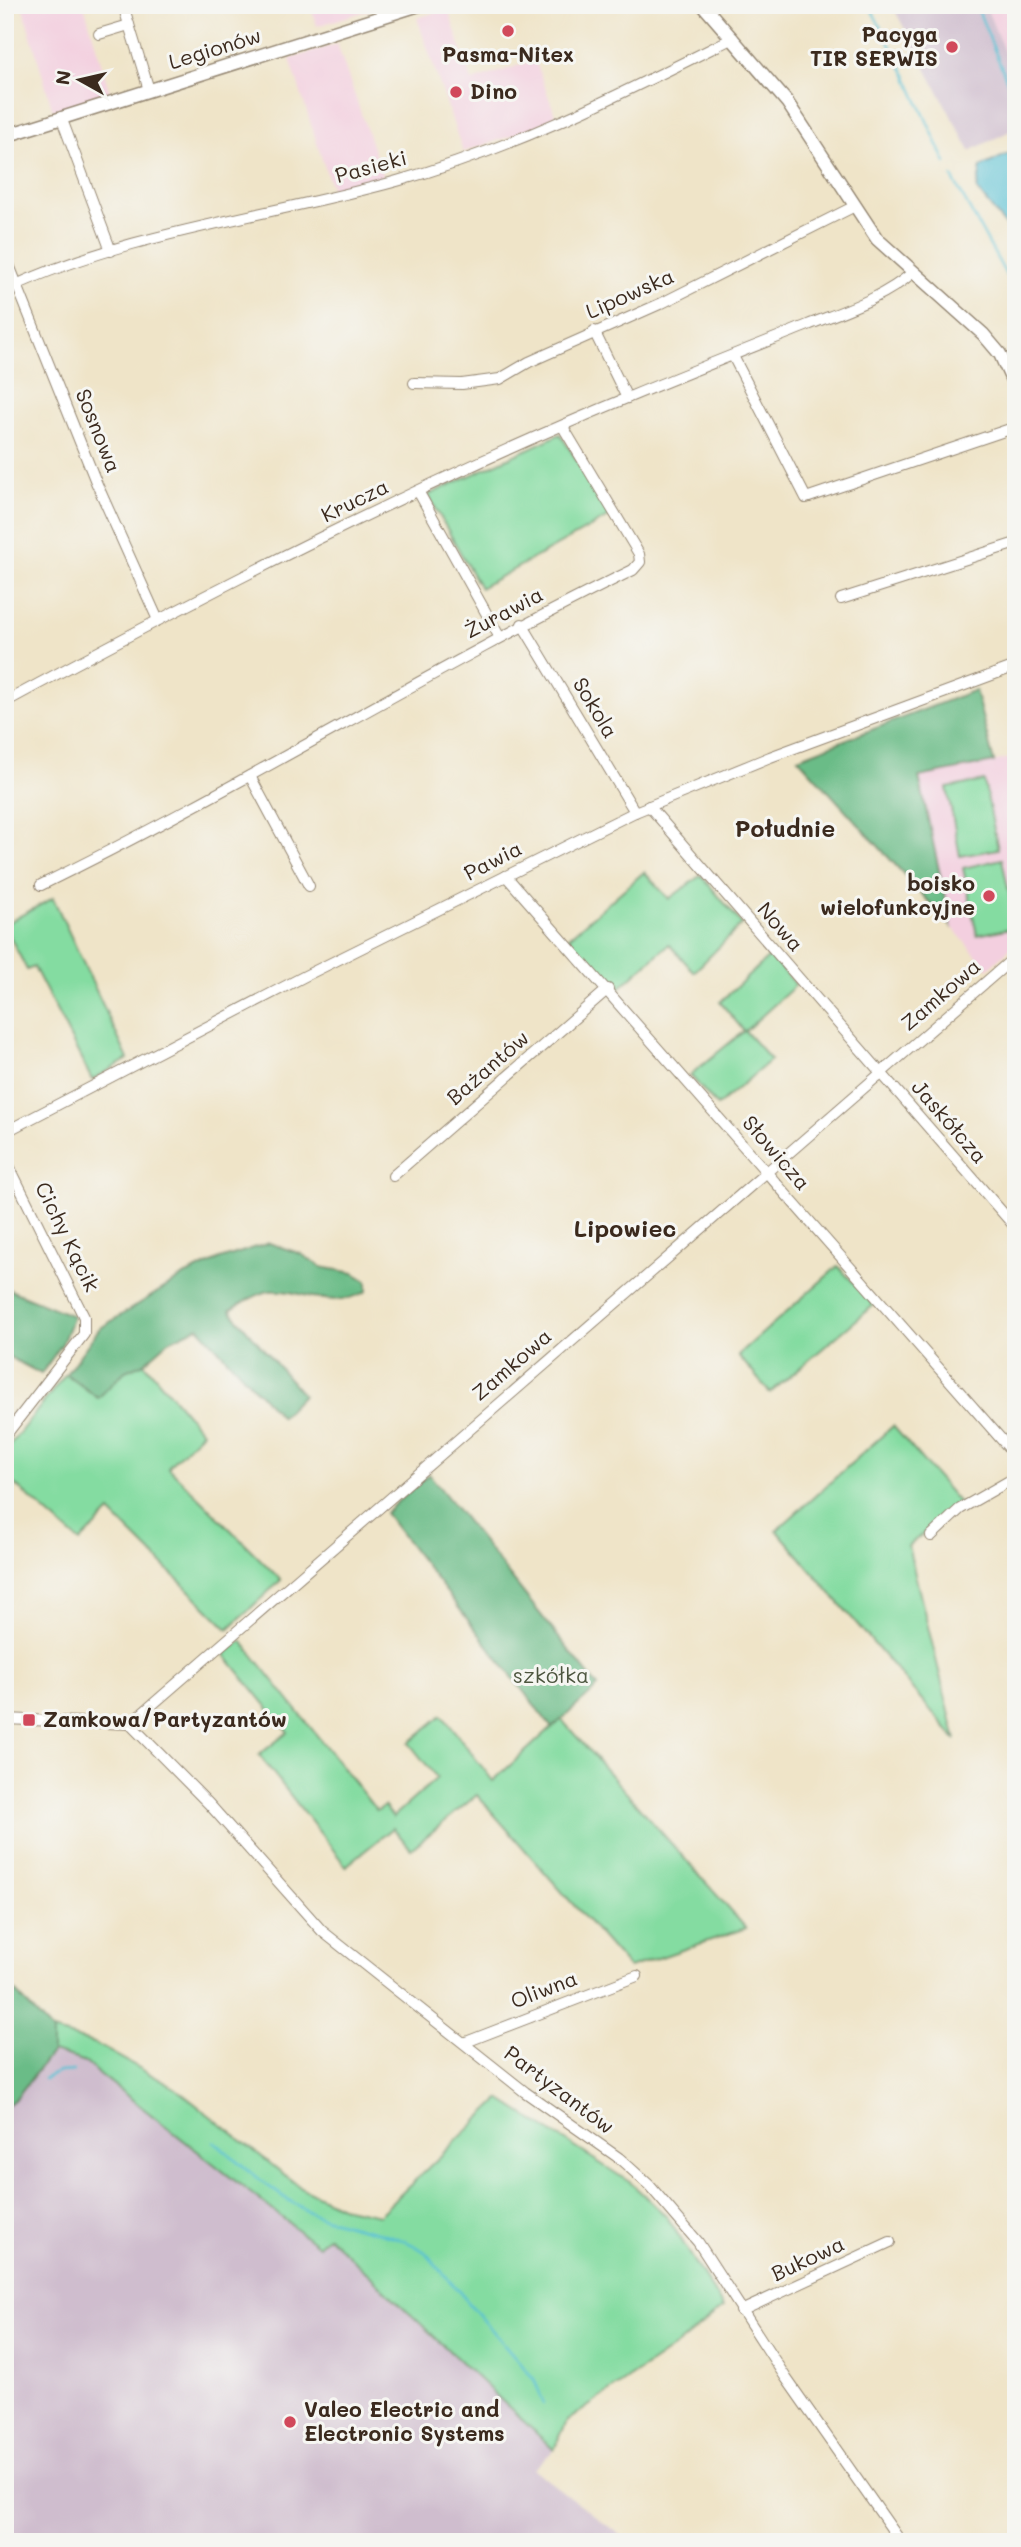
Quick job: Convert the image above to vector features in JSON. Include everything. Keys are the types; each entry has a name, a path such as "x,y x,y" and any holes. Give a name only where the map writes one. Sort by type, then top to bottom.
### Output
{"street":[{"path":"123,5 149,90"},
{"name":"Legionów","path":"5,135 419,5"},
{"path":"703,5 787,102 877,239 912,273 984,334 1000,354 1016,389"},
{"path":"99,34 129,25"},
{"name":"Pasieki","path":"5,290 111,251 189,230 278,212 460,162 537,133 733,38"},
{"path":"61,117 111,251"},
{"name":"Lipowska","path":"414,383 462,384 499,379 594,331 662,303 853,206"},
{"name":"Sosnowa","path":"5,255 96,482 158,620"},
{"name":"Krucza","path":"5,702 158,620 418,491 628,398 899,285 912,273"},
{"path":"594,331 628,398"},
{"path":"733,356 806,498 1016,427"},
{"name":"Żurawia","path":"41,885 250,776 499,636 633,570 640,562 639,554 563,427"},
{"path":"418,491 499,636"},
{"path":"841,599 1016,543"},
{"name":"Sokola","path":"522,624 635,812"},
{"name":"Pawia","path":"5,1132 305,976 635,812 770,757 1016,666"},
{"path":"250,776 309,886"},
{"name":"Nowa","path":"649,806 881,1073"},
{"name":"Słowicza","path":"506,876 1016,1456"},
{"name":"Zamkowa","path":"130,1724 1016,956"},
{"name":"Bażantów","path":"393,1176 608,989"},
{"name":"Jaskółcza","path":"881,1073 1016,1228"},
{"name":"Cichy Kącik","path":"5,1158 84,1317 84,1334 5,1436"},
{"path":"931,1536 960,1509 1016,1477"},
{"path":"5,1719 130,1724"},
{"name":"Partyzantów","path":"130,1724 209,1804 322,1931 466,2042 525,2092 619,2158 649,2185 698,2242 741,2311 901,2542"},
{"name":"Oliwna","path":"466,2042 637,1976"},
{"name":"Bukowa","path":"741,2311 890,2242"}],"shaded area":[{"path":"22,5 84,5 110,93 53,111"},
{"path":"310,5 386,5 317,26"},
{"path":"892,5 985,5 1016,81 1016,128 970,151"},
{"path":"985,5 1016,5 1016,81"},
{"path":"448,9 472,81 535,60 556,117 532,129 463,152 417,18"},
{"path":"337,44 383,177 332,190 290,59"},
{"path":"1016,757 1016,943 988,969 951,926 919,777"},
{"path":"52,2052 83,2061 318,2245 327,2235 554,2450 533,2469 629,2542 5,2542 5,2107 16,2098"}],"green space":[{"path":"560,434 612,515 480,588 428,495"},
{"path":"975,690 994,762 919,777 951,926 798,758"},
{"path":"984,781 998,849 960,856 947,788"},
{"name":"boisko wielofunkcyjne","path":"1002,859 1016,927 977,935 963,868"},
{"path":"644,872 669,899 701,875 742,924 694,972 669,944 616,991 568,938"},
{"path":"53,898 128,1059 92,1080 34,967 27,970 5,927 5,924"},
{"path":"770,956 796,985 745,1031 771,1060 717,1106 690,1075 744,1031 720,1002"},
{"path":"269,1243 301,1254 321,1267 354,1273 367,1281 367,1291 354,1297 328,1299 270,1291 230,1310 303,1395 281,1417 198,1327 169,1341 144,1363 125,1371 98,1398 66,1374 99,1329 182,1277 220,1259"},
{"path":"838,1266 874,1305 770,1393 738,1355"},
{"path":"5,1288 73,1316 62,1344 41,1374 5,1355"},
{"path":"144,1363 202,1432 168,1467 281,1580 228,1629 110,1512 80,1542 5,1476 5,1451 66,1374 98,1398 125,1371"},
{"path":"893,1426 960,1504 908,1546 956,1740 777,1530"},
{"name":"szkółka","path":"429,1474 598,1687 552,1728 385,1513"},
{"path":"242,1641 377,1811 384,1806 393,1817 437,1778 409,1743 442,1715 493,1781 561,1719 746,1928 629,1968 477,1795 411,1849 393,1828 346,1866 259,1755 288,1732 224,1654"},
{"path":"12,1988 52,2031 52,2052 16,2098 5,2107 5,1989"},
{"path":"52,2031 94,2043 175,2088 300,2187 341,2207 379,2215 500,2099 631,2183 667,2217 723,2307 679,2344 567,2421 554,2450 328,2236 318,2246 83,2061 52,2052"}],"water":[{"path":"1016,150 1016,239 977,190 981,167"}],"waterway":[{"path":"869,5 906,75 946,163"},
{"path":"976,5 1016,103"},
{"path":"952,177 1016,293"},
{"path":"44,2079 59,2072 74,2071"},
{"path":"214,2142 274,2191 300,2207 328,2219 399,2239 425,2252 534,2379 544,2404"}],"place":[{"name":"Pasma-Nitex","path":"508,31"},
{"name":"Pacyga TIR SERWIS","path":"952,47"},
{"name":"Dino","path":"456,92"},
{"name":"boisko wielofunkcyjne","path":"989,896"},
{"name":"Zamkowa/Partyzantów","path":"29,1720"},
{"name":"Valeo Electric and Electronic Systems","path":"290,2422"}],"district":[{"name":"Południe","path":"785,829"},
{"name":"Lipowiec","path":"625,1229"}]}
